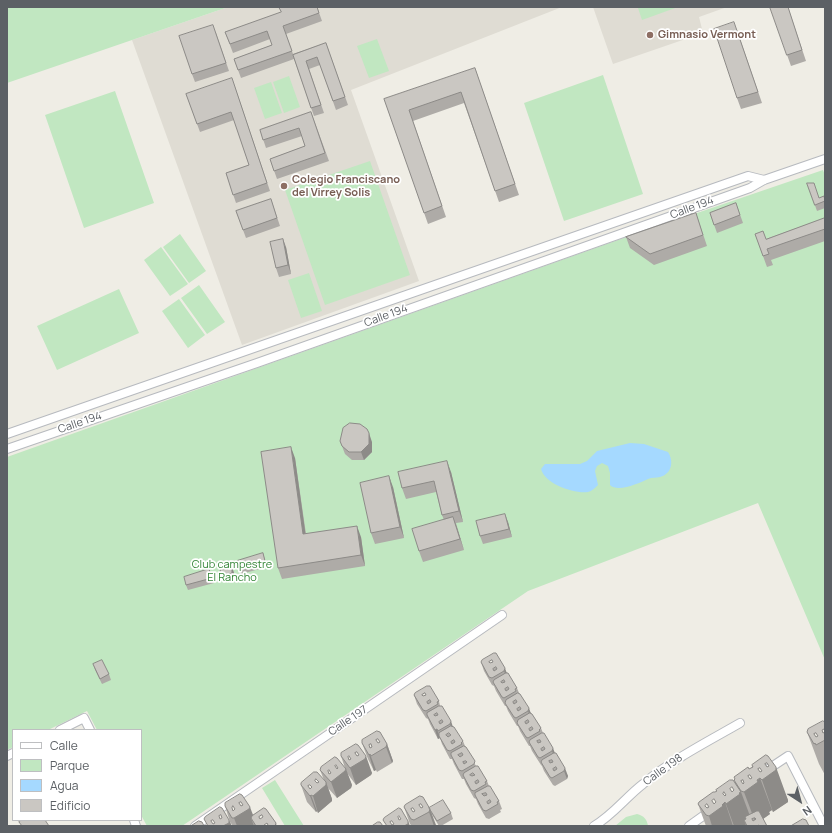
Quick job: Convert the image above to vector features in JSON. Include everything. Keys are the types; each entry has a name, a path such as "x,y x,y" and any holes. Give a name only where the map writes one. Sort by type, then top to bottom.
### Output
{"street":[{"name":"Calle 194","path":"7,449 267,359 750,188 764,180 825,159"},
{"name":"Calle 194","path":"7,434 748,176 764,180"},
{"name":"Calle 197","path":"195,826 502,615"},
{"path":"62,729 84,718 90,729"},
{"name":"Calle 198","path":"594,826 614,812 642,784 674,760 740,722"},
{"path":"761,775 788,756 824,826"},
{"path":"689,826 719,805"}],"shaded area":[{"name":"Colegio Franciscano del Virrey Solis","path":"228,7 562,7 351,90 419,281 242,345 132,40"},
{"name":"Gimnasio Vermont","path":"593,7 727,7 699,17 703,33 613,64"}],"green space":[{"path":"7,7 228,7 7,83"},
{"path":"678,7 642,20 638,8"},
{"path":"377,39 389,71 369,78 357,46"},
{"path":"603,75 643,194 564,221 524,103"},
{"path":"289,76 300,107 284,113 273,82"},
{"path":"271,82 282,113 265,119 254,88"},
{"path":"115,91 154,203 84,228 45,115"},
{"path":"370,161 410,275 325,305 285,190"},
{"name":"Club campestre El Rancho","path":"823,170 825,175 825,660 758,503 528,591 182,826 147,826 142,817 142,729 96,729 87,711 50,729 12,729 12,748 7,750 7,457 615,241"},
{"path":"180,234 206,271 189,283 163,247"},
{"path":"161,247 188,284 170,296 144,260"},
{"path":"309,273 322,311 301,318 288,280"},
{"path":"199,285 225,322 207,334 181,298"},
{"path":"119,289 139,333 57,370 37,326"},
{"path":"179,299 205,335 188,348 162,311"},
{"path":"275,780 304,826 285,826 262,788"},
{"path":"637,814 645,818 648,826 615,826 626,817"}],"water":[{"path":"630,443 644,444 668,452 671,459 671,467 667,473 660,477 651,478 634,485 618,488 610,485 610,473 608,466 602,463 597,466 595,471 598,485 589,492 582,492 568,490 561,487 548,479 541,469 545,464 580,464 587,461 597,451"}],"building":[{"path":"279,7 317,7 319,13 283,26 292,51 238,70 234,59 272,45 267,31 230,44 225,32 281,12"},
{"path":"770,7 788,7 802,50 787,55"},
{"path":"734,22 758,92 737,98 714,29"},
{"path":"213,25 226,63 192,74 179,36"},
{"path":"326,43 345,97 333,101 317,57 306,61 321,105 311,108 293,55"},
{"path":"475,68 515,184 495,191 461,92 409,110 442,206 424,213 384,99"},
{"path":"232,78 267,183 233,195 226,173 249,165 231,112 197,124 186,94"},
{"path":"311,112 325,153 274,171 270,159 305,146 299,128 263,140 260,130"},
{"path":"807,183 814,183 819,198 824,196 825,201 815,205"},
{"path":"271,199 277,218 243,230 236,211"},
{"path":"736,203 740,215 714,225 710,213"},
{"path":"696,213 703,235 650,254 626,237"},
{"path":"825,218 825,229 767,249 769,254 763,256 755,234 763,231 766,239"},
{"path":"283,239 288,265 276,268 270,242"},
{"path":"350,423 360,424 367,429 369,433 369,444 361,452 349,452 342,446 340,441 343,428"},
{"path":"291,447 303,534 357,526 361,555 278,568 261,452"},
{"path":"447,461 459,511 442,515 434,481 402,488 398,472"},
{"path":"389,476 400,527 371,533 360,483"},
{"path":"505,514 509,529 480,536 476,521"},
{"path":"453,517 460,539 419,551 412,529"},
{"path":"263,553 265,561 239,569 237,561"},
{"path":"229,564 232,567 232,573 225,576 220,572 221,566"},
{"path":"209,569 212,578 186,585 184,577"},
{"path":"496,653 505,668 504,671 492,678 489,677 481,662 482,660"},
{"path":"102,660 109,674 100,679 93,664"},
{"path":"508,673 517,688 515,689 516,691 504,698 502,697 493,682 494,680"},
{"path":"427,686 430,686 439,701 437,702 438,704 426,711 423,710 414,695"},
{"path":"518,693 520,694 529,708 528,711 516,718 514,717 505,703 506,700"},
{"path":"439,706 442,706 451,721 450,724 438,731 437,729 435,730 427,713"},
{"path":"530,713 532,714 541,728 539,730 540,731 528,738 526,737 517,723 518,720"},
{"path":"823,721 825,722 825,731 824,729 822,730 823,733 825,732 825,740 816,745 815,743 814,744 807,732 808,729"},
{"path":"451,726 454,727 463,741 461,743 462,744 450,751 447,750 439,736 439,733"},
{"path":"377,731 380,732 387,744 386,747 371,756 362,743 362,740"},
{"path":"544,733 553,748 552,751 540,758 538,757 529,742 530,740"},
{"path":"356,744 366,756 365,759 350,768 341,756 341,753"},
{"path":"464,746 475,761 474,764 462,771 459,770 451,753"},
{"path":"556,753 565,768 564,771 552,778 550,777 541,762 542,760"},
{"path":"766,755 776,767 776,770 762,780 760,778 757,780 758,782 744,792 741,791 734,780 734,777 748,767 749,769 753,767 752,765"},
{"path":"335,757 346,769 331,782 320,770 321,767"},
{"path":"478,766 487,781 485,782 486,784 474,791 471,790 463,775 464,773"},
{"path":"314,772 317,772 326,782 326,785 313,796 310,796 301,783"},
{"path":"730,780 733,780 741,792 726,804 725,802 722,805 723,806 709,816 706,815 698,804 713,792 717,791 716,790"},
{"path":"490,786 499,801 497,802 498,804 486,811 483,810 475,793"},
{"path":"240,794 250,807 232,818 225,806 225,803"},
{"path":"420,796 423,797 430,809 429,812 414,820 411,819 404,807"},
{"path":"443,800 451,813 437,821 429,808"},
{"path":"220,807 229,820 229,823 223,826 208,826 204,819"},
{"path":"264,808 276,823 275,826 265,826 256,826 251,818"},
{"path":"399,808 408,821 408,824 404,826 387,826 383,820"},
{"path":"759,811 767,826 747,826 744,820 746,819 745,817"},
{"path":"803,819 806,820 809,826 791,826"},
{"path":"46,821 49,826 22,826 19,822"},
{"path":"199,821 202,822 204,826 191,826"},
{"path":"380,822 383,826 372,826"}],"place":[{"name":"Gimnasio Vermont","path":"650,35"},
{"name":"Colegio Franciscano del Virrey Solis","path":"284,186"}]}
